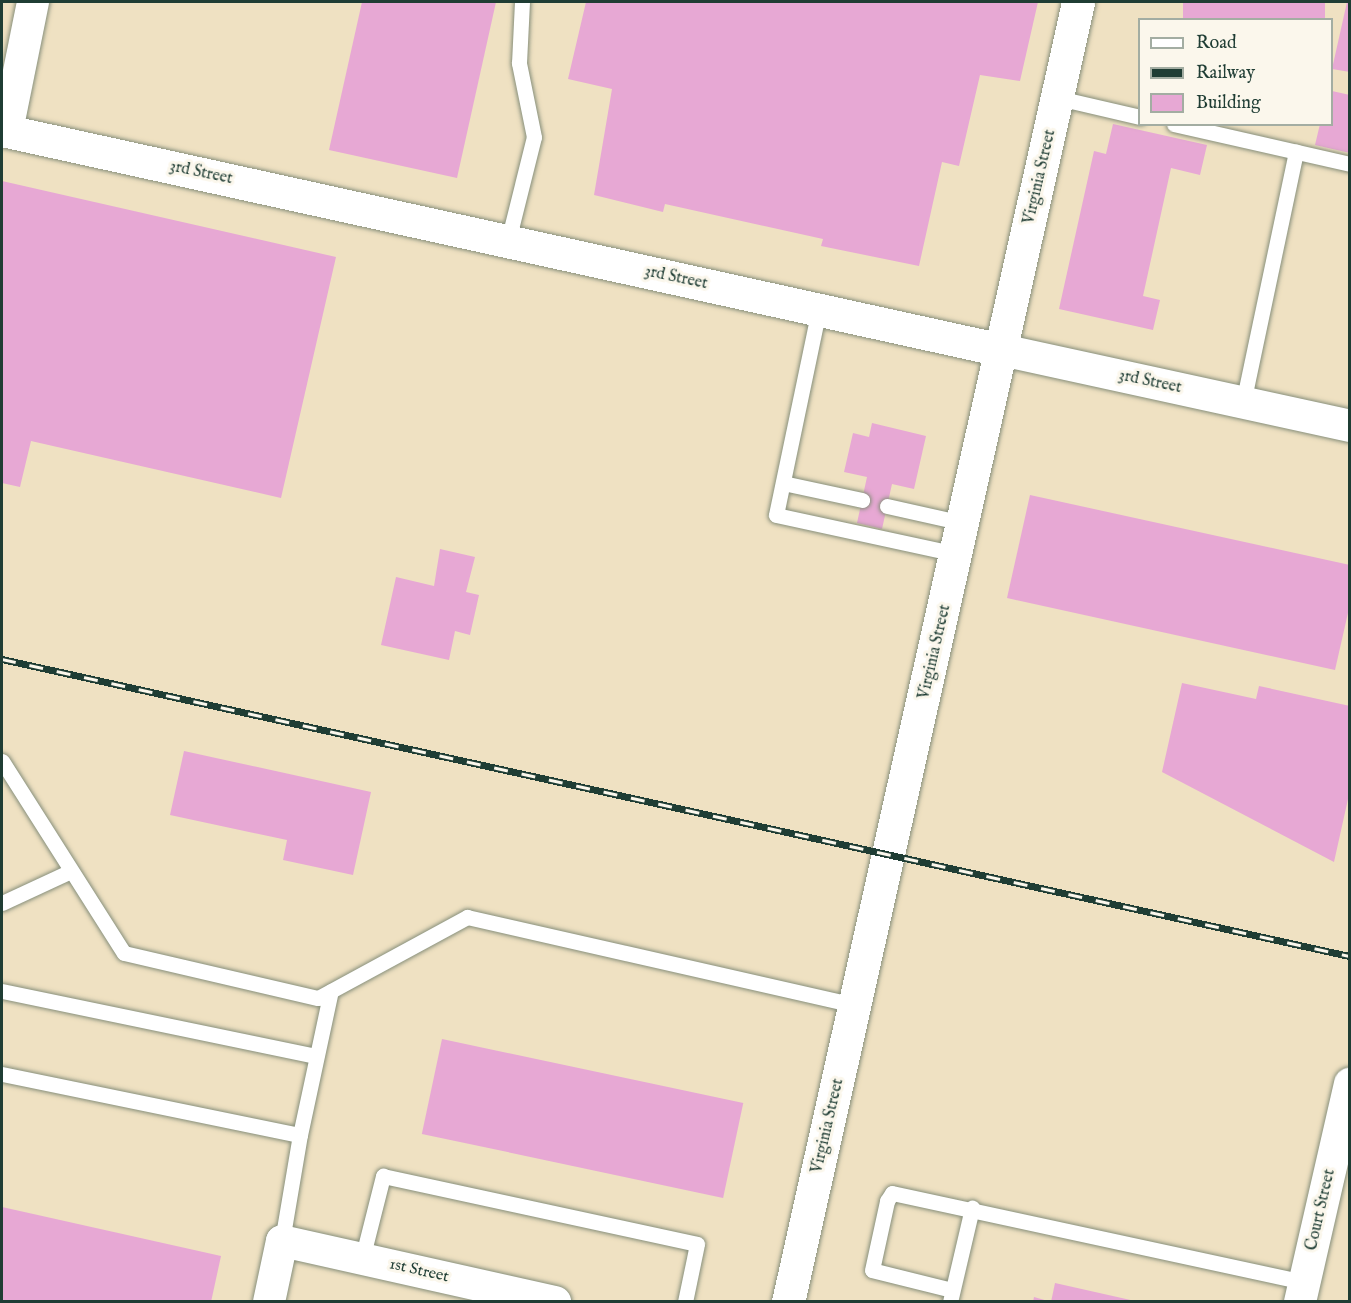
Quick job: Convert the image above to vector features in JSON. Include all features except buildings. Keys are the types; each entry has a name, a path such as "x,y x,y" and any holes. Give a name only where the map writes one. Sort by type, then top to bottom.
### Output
{"main road":[{"name":"Virginia Street","path":"788,1302 1078,2"},
{"name":"3rd Street","path":"4,130 1002,350"}],"street":[{"path":"4,130 33,2"},
{"name":"3rd Street","path":"1002,350 1350,426"},
{"name":"Court Street","path":"1303,1292 1350,1084"},
{"path":"269,1302 282,1241"},
{"name":"1st Street","path":"282,1241 555,1302"}],"lane":[{"path":"508,241 534,137 519,63 522,2"},
{"path":"1058,98 1138,117"},
{"path":"1183,126 1350,164"},
{"path":"1243,403 1296,152"},
{"path":"819,309 776,514 960,539"},
{"path":"783,483 862,500"},
{"path":"887,506 960,539"},
{"path":"2,761 7,780 71,871 124,954 318,998 467,917 855,1005"},
{"path":"2,903 71,871"},
{"path":"2,990 316,1056"},
{"path":"282,1241 300,1134 331,991"},
{"path":"2,1074 300,1134"},
{"path":"362,1258 383,1176 697,1244 685,1302"},
{"path":"972,1208 951,1296 877,1273 871,1266 887,1201 892,1193 972,1208 1303,1292"}],"railway":[{"path":"2,659 1350,956"}]}
